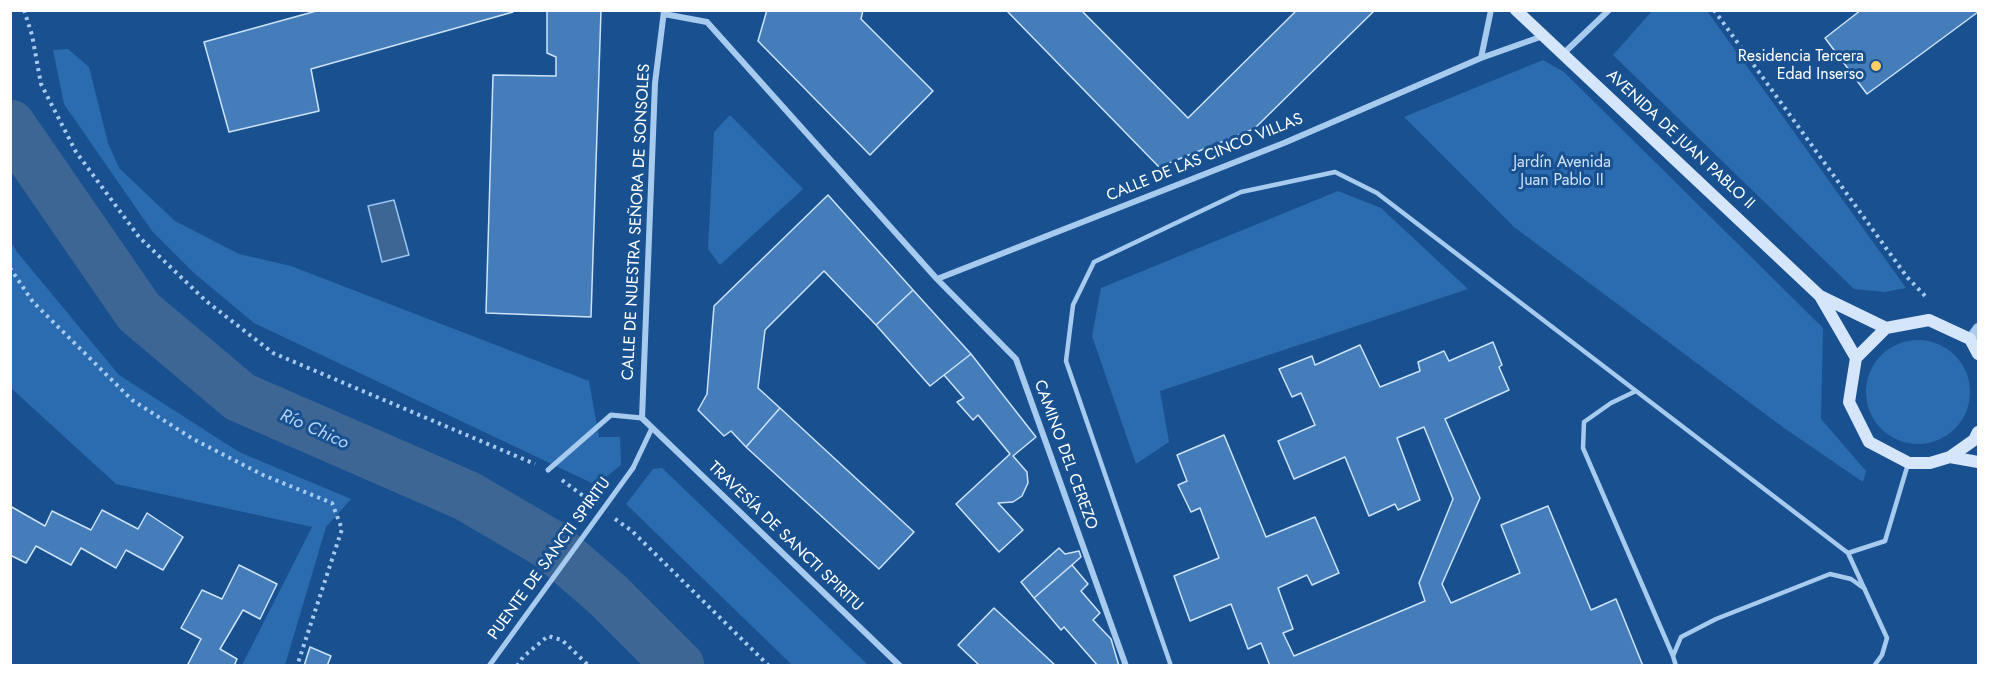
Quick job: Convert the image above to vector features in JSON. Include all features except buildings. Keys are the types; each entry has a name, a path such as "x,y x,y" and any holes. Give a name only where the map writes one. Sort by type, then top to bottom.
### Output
{"main road":[{"name":"AVENIDA DE JUAN PABLO II","path":"1516,10 1820,296 1856,358"},
{"name":"AVENIDA DE JUAN PABLO II","path":"1820,296 1886,328"},
{"path":"1978,354 1970,339 1929,320 1886,328 1856,358 1849,402 1869,442 1909,463 1930,463 1950,457 1974,440 1978,432"},
{"path":"1950,457 1978,462"}],"street":[{"path":"1481,58 1491,10"},
{"path":"1564,53 1609,10"},
{"name":"CALLE DE NUESTRA SEÑORA DE SONSOLES","path":"642,418 655,83 664,12 707,22 937,279"},
{"name":"CALLE DE LAS CINCO VILLAS","path":"937,279 1284,143 1481,58 1544,36"},
{"name":"CAMINO DEL CEREZO","path":"937,279 1016,359 1126,666"},
{"path":"1970,339 1978,328"},
{"path":"548,470 611,415 642,418 652,428"},
{"name":"PUENTE DE SANCTI SPIRITU","path":"489,666 633,468 652,428"},
{"name":"TRAVESÍA DE SANCTI SPIRITU","path":"652,428 900,666"}],"lane":[{"path":"1171,666 1066,362 1072,305 1094,262 1241,192 1335,172 1377,193 1848,553 1887,638 1882,655 1874,666"},
{"path":"1636,390 1611,403 1584,422 1582,448 1676,666"},
{"path":"1848,553 1885,541 1909,463"},
{"path":"1673,656 1681,637 1716,619 1815,579 1830,574 1851,579 1865,589"}],"path":[{"path":"24,10 32,35 41,84 76,152 139,237 206,301 273,353 548,470 594,504"},
{"path":"1714,10 1907,277 1923,297 1931,301"},
{"path":"10,268 33,302 132,400 193,439 243,465 332,503 342,528 297,666"},
{"path":"613,518 632,531 769,666"},
{"path":"517,666 523,657 548,636 562,640 589,666"}],"green space":[{"path":"1653,10 1707,11 1906,288 1885,292 1854,289 1613,55"},
{"path":"68,49 89,67 108,143 119,168 175,221 239,254 291,266 589,381 599,437 620,437 621,465 596,485 254,323 194,273 152,231 64,104 53,50"},
{"name":"Jardín Avenida Juan Pablo II","path":"1543,60 1564,72 1823,328 1821,419 1866,471 1863,482 1784,428 1514,227 1404,117"},
{"path":"730,115 803,189 720,265 708,249 714,132"},
{"path":"1338,191 1381,208 1468,289 1160,391 1169,442 1136,464 1092,336 1101,288"},
{"path":"10,241 119,375 239,452 351,499 326,527 285,665 242,665 312,527 116,484 11,388"},
{"path":"1918,340 1938,344 1955,355 1966,372 1970,392 1966,412 1955,429 1938,440 1918,444 1898,440 1881,429 1870,412 1866,392 1870,372 1881,355 1898,344"},
{"path":"662,468 868,665 792,665 626,504 653,469"}],"shaded area":[{"path":"394,200 409,255 382,262 368,206"}],"waterway":[{"name":"Río Chico","path":"10,125 139,312 240,397 467,496 549,544 609,596 679,666"}],"place":[{"name":"Residencia Tercera Edad Inserso","path":"1876,66"}]}
